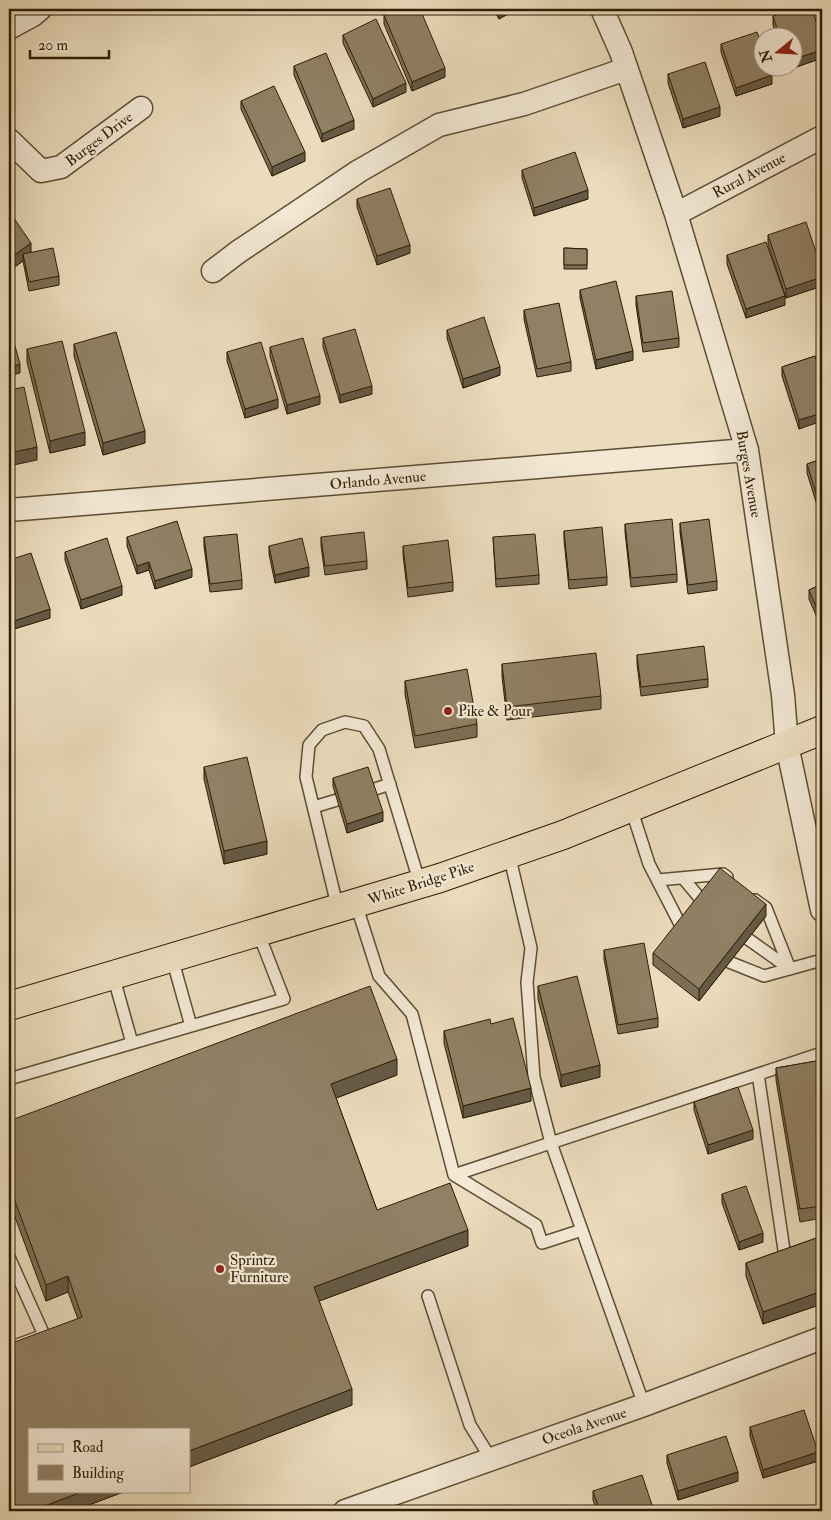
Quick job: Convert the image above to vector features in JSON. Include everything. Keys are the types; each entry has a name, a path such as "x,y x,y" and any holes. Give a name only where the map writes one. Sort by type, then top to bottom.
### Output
{"main road":[{"name":"White Bridge Pike","path":"9,1006 420,884 509,854 563,835 822,730"}],"street":[{"path":"9,28 40,9"},
{"path":"214,271 238,252 359,171 439,125 524,104 623,60 602,9"},
{"name":"Burges Avenue","path":"623,60 676,214 747,450 783,695 787,745 822,910"},
{"name":"Burges Drive","path":"9,140 41,171 61,167 141,108"},
{"name":"Rural Avenue","path":"676,214 822,136"},
{"name":"Orlando Avenue","path":"9,510 747,450"},
{"name":"Oceola Avenue","path":"344,1511 385,1504 491,1459 644,1405 822,1338"}],"lane":[{"path":"420,884 379,750 364,726 345,722 322,730 309,745 306,777 314,807 347,906 379,976 412,1014 454,1176 536,1225 542,1243 582,1230"},
{"path":"372,790 390,784"},
{"path":"314,807 337,800"},
{"path":"631,808 649,864 682,928"},
{"path":"509,854 531,948 527,982 534,1077 551,1143 644,1405"},
{"path":"658,880 723,874 766,908 790,969"},
{"path":"683,878 703,902"},
{"path":"9,1079 284,999 258,932"},
{"path":"748,939 790,969"},
{"path":"172,958 191,1026"},
{"path":"729,962 764,976 822,960"},
{"path":"113,975 132,1043"},
{"path":"454,1176 822,1053"},
{"path":"758,1074 784,1250"},
{"path":"9,1257 44,1335 9,1348"},
{"path":"428,1296 470,1425 491,1459"}],"building":[{"path":"400,9 420,9 445,68 412,82 384,15"},
{"path":"795,9 812,9 822,39 822,50 804,56 804,28 777,28 773,16"},
{"path":"376,19 406,83 373,99 343,35"},
{"path":"754,33 754,78 764,78 736,88 721,44"},
{"path":"326,53 354,120 322,134 294,66"},
{"path":"705,62 720,107 683,119 668,74"},
{"path":"274,86 305,152 272,167 241,101"},
{"path":"575,152 588,190 534,208 522,170"},
{"path":"390,188 410,245 377,256 357,199"},
{"path":"9,211 31,243 9,259"},
{"path":"806,222 822,270 822,277 786,289 768,235"},
{"path":"766,242 785,296 746,309 727,255"},
{"path":"53,248 59,276 29,282 23,254"},
{"path":"564,248 587,249 587,265 564,265"},
{"path":"616,281 633,351 596,360 580,290"},
{"path":"672,291 679,338 643,343 636,296"},
{"path":"559,303 571,362 537,369 524,310"},
{"path":"484,317 500,367 463,379 447,330"},
{"path":"9,328 20,364 9,368"},
{"path":"355,329 372,386 340,395 323,338"},
{"path":"116,332 145,431 103,443 74,344"},
{"path":"303,338 320,396 287,405 270,347"},
{"path":"62,341 85,432 50,441 27,349"},
{"path":"261,342 278,399 245,409 227,352"},
{"path":"815,356 822,377 822,413 799,420 782,367"},
{"path":"24,387 37,447 9,453 9,390"},
{"path":"822,459 822,512 807,464"},
{"path":"672,519 677,574 631,578 625,524"},
{"path":"709,519 717,581 688,585 680,523"},
{"path":"177,521 192,569 155,581 149,562 137,566 127,537"},
{"path":"602,527 607,577 569,580 564,531"},
{"path":"364,532 367,561 325,566 321,537"},
{"path":"237,534 242,580 210,584 204,537"},
{"path":"535,534 539,575 496,579 493,537"},
{"path":"107,538 122,586 81,600 65,552"},
{"path":"302,538 309,567 275,575 269,546"},
{"path":"448,540 453,582 408,588 403,546"},
{"path":"31,553 50,609 14,621 9,606 9,560"},
{"path":"822,584 822,621 809,590"},
{"path":"704,646 708,679 641,687 637,655"},
{"path":"596,653 601,696 507,707 502,664"},
{"path":"467,669 477,724 415,736 405,681"},
{"path":"247,757 267,841 224,851 204,767"},
{"path":"368,767 383,812 347,824 333,778"},
{"path":"720,868 766,904 699,989 653,953"},
{"path":"644,943 658,1018 618,1025 604,950"},
{"path":"577,976 600,1065 561,1075 538,986"},
{"name":"Sprintz Furniture","path":"370,986 397,1059 331,1084 377,1210 450,1183 468,1230 314,1287 352,1389 190,1451 190,1428 28,1428 28,1492 81,1492 31,1511 9,1511 9,1344 82,1317 68,1276 46,1285 9,1185 9,1121"},
{"path":"513,1018 531,1088 463,1106 444,1031 490,1019 491,1024"},
{"path":"822,1060 822,1206 800,1209 776,1068"},
{"path":"738,1087 753,1130 708,1145 694,1102"},
{"path":"746,1186 763,1233 739,1242 722,1194"},
{"path":"822,1236 822,1291 763,1312 746,1263"},
{"path":"804,1410 818,1452 763,1470 750,1427"},
{"path":"726,1436 738,1472 678,1491 667,1455"},
{"path":"642,1475 654,1511 600,1511 593,1491"},
{"path":"510,1505 512,1511 491,1511"},
{"path":"562,1505 564,1511 544,1511"}],"place":[{"name":"Pike & Pour","path":"448,711"},
{"name":"Sprintz Furniture","path":"220,1269"}]}
